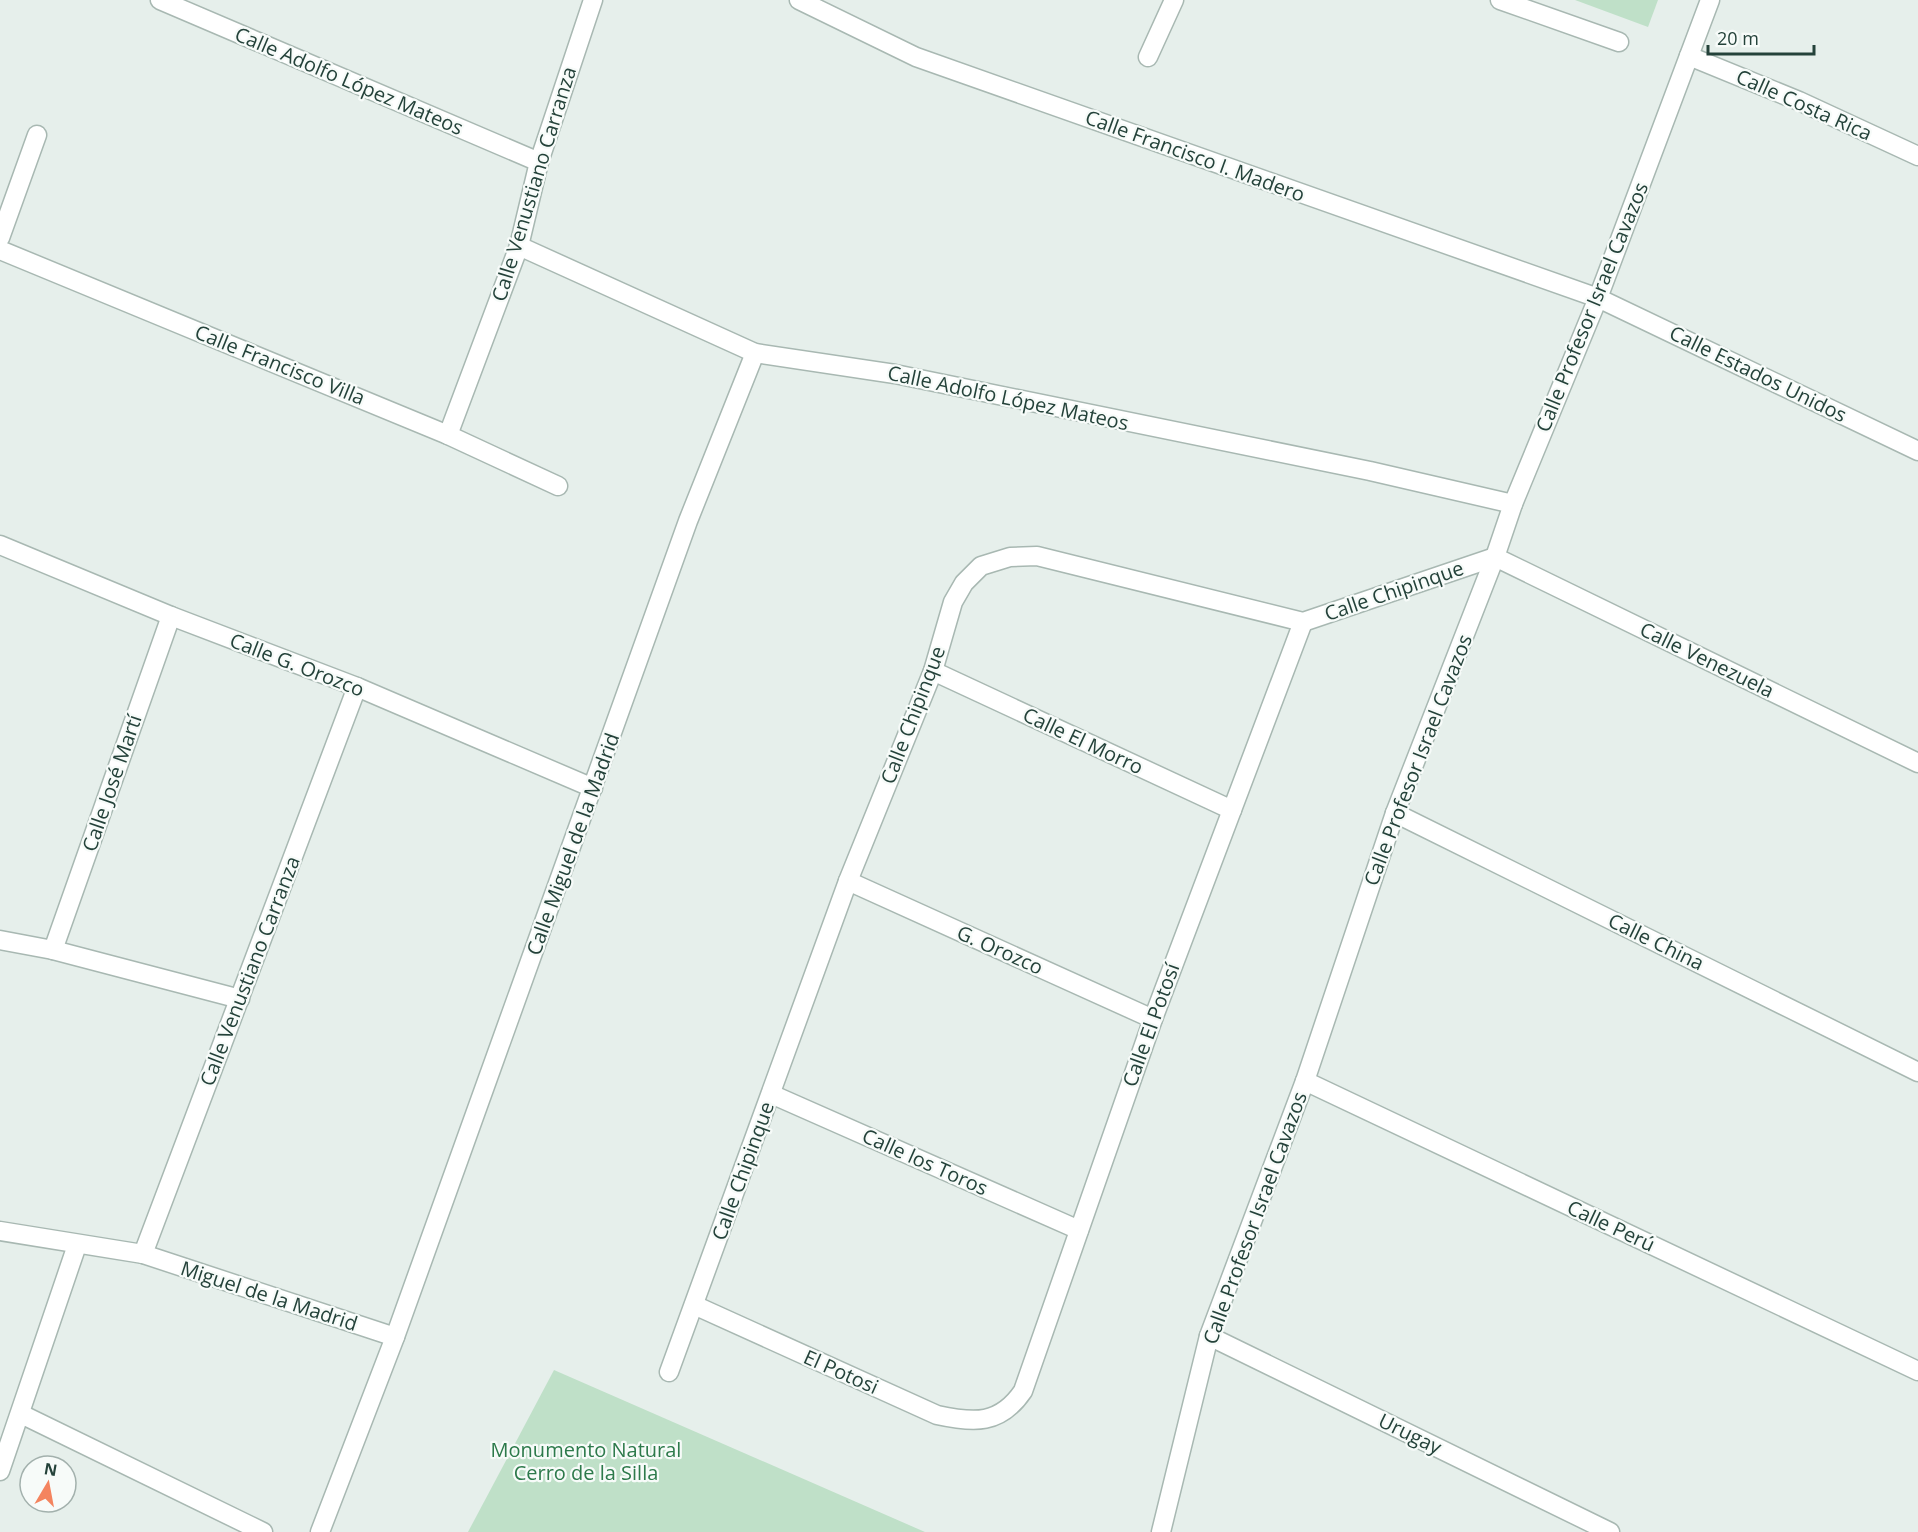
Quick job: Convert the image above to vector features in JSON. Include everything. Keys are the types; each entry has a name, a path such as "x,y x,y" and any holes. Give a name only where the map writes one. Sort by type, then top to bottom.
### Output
{"street":[{"name":"Calle Adolfo López Mateos","path":"160,0 539,162"},
{"name":"Calle Venustiano Carranza","path":"448,435 519,246 539,162 592,0"},
{"name":"Calle Francisco I. Madero","path":"799,0 916,57 1598,298"},
{"path":"1148,57 1174,0"},
{"path":"1500,0 1619,42"},
{"name":"Calle Profesor Israel Cavazos","path":"1161,1532 1209,1336 1305,1081 1395,813 1495,557 1513,504 1598,298 1710,0"},
{"name":"Calle Costa Rica","path":"1689,56 1799,101 1918,156"},
{"path":"0,238 37,135"},
{"name":"Calle Adolfo López Mateos","path":"519,246 755,353 895,374 1370,471 1513,504"},
{"name":"Calle Francisco Villa","path":"0,250 448,435 558,486"},
{"name":"Calle Estados Unidos","path":"1598,298 1918,451"},
{"name":"Calle Miguel de la Madrid","path":"320,1532 394,1337 688,521 755,353"},
{"name":"Calle G. Orozco","path":"0,544 171,616 357,687 593,788"},
{"name":"Calle Chipinque","path":"669,1372 848,881 933,671 953,602 964,583 981,566 1010,557 1037,556 1303,622 1495,557"},
{"name":"Calle Venezuela","path":"1495,557 1918,763"},
{"name":"Calle José Martí","path":"52,950 171,616"},
{"name":"Calle El Potosí","path":"991,1418 1013,1406 1023,1391 1153,1019 1303,622"},
{"name":"Calle El Morro","path":"933,671 1232,810"},
{"name":"Calle Venustiano Carranza","path":"143,1254 357,687"},
{"name":"Calle China","path":"1395,813 1918,1072"},
{"name":"G. Orozco","path":"848,881 1153,1019"},
{"path":"0,940 52,950 240,999"},
{"name":"Calle Perú","path":"1305,1081 1918,1371"},
{"name":"Calle los Toros","path":"771,1094 1078,1230"},
{"name":"Miguel de la Madrid","path":"0,1231 143,1254 394,1337"},
{"path":"0,1471 77,1245"},
{"name":"El Potosi","path":"694,1305 937,1415 965,1421 991,1418"},
{"name":"Urugay","path":"1209,1336 1610,1532"},
{"path":"21,1414 263,1532"}],"green space":[{"path":"1575,0 1658,0 1648,27"},
{"name":"Monumento Natural Cerro de la Silla","path":"554,1370 925,1532 468,1532"}]}
